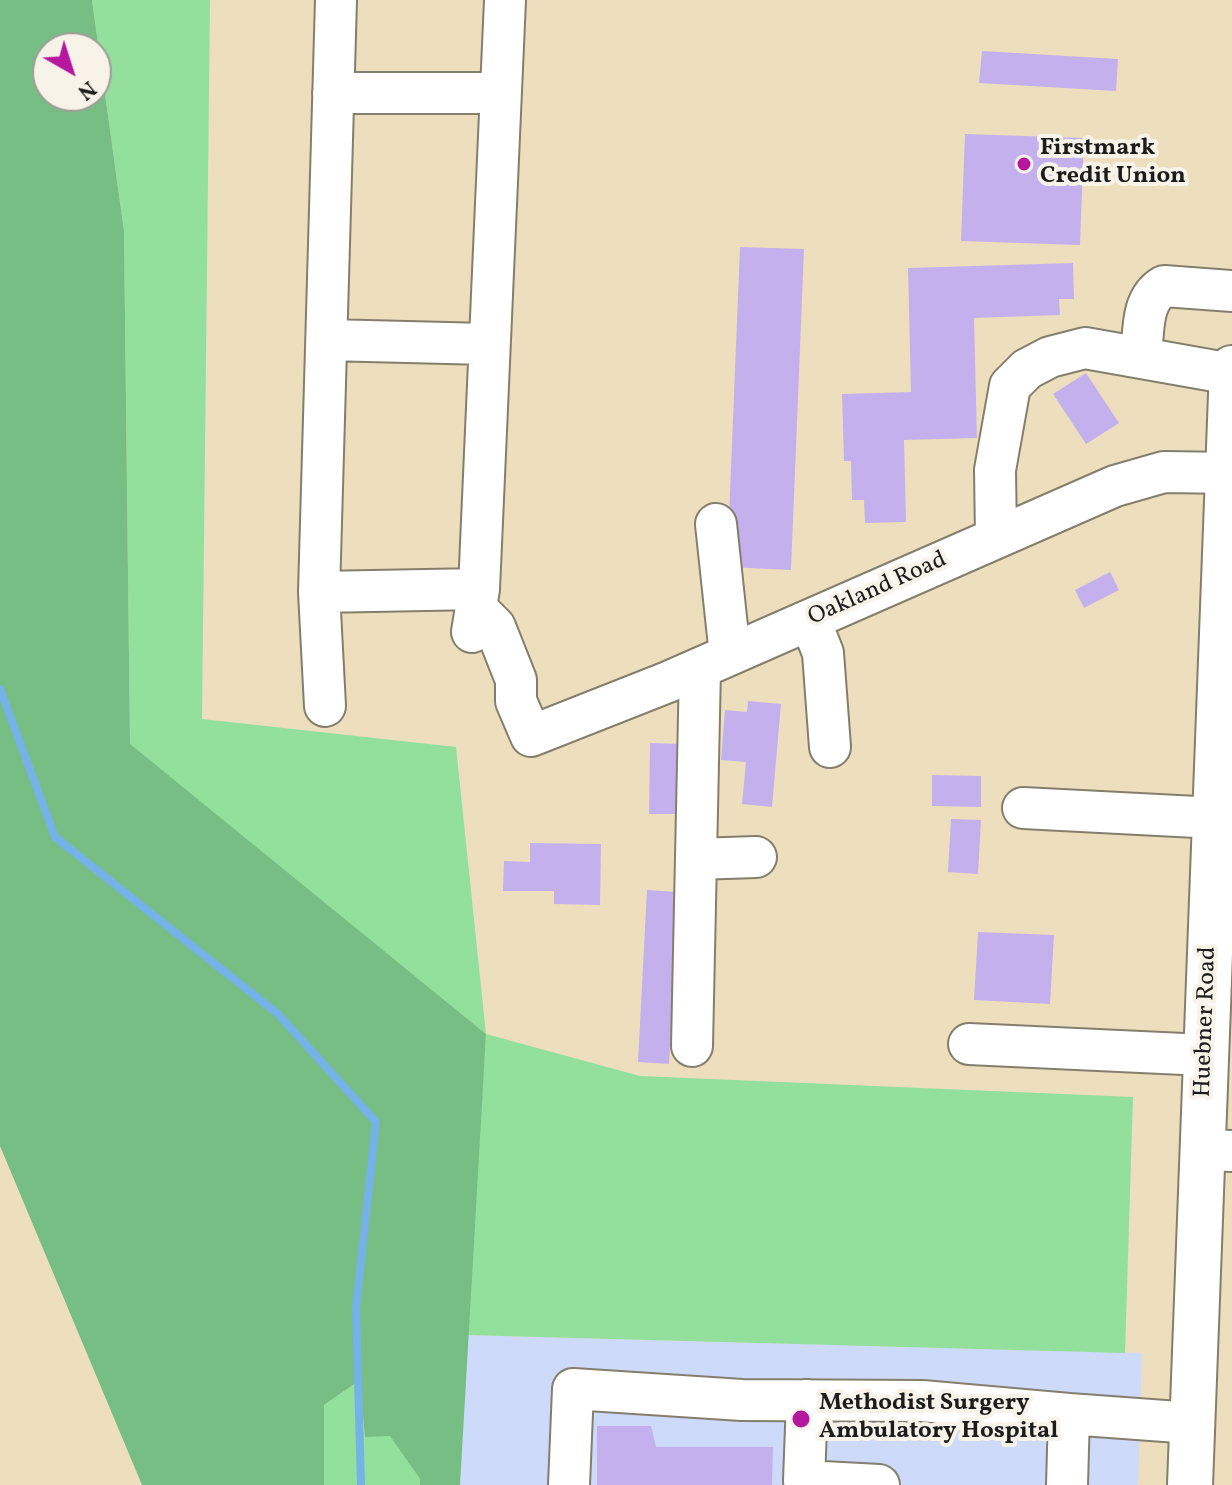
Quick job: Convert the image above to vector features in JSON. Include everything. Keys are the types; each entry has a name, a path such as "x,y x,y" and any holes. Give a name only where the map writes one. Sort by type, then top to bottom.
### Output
{"main road":[{"name":"Huebner Road","path":"1190,1485 1192,1423 1217,1150 1214,1046 1222,922 1216,818 1225,749 1232,368"}],"street":[{"path":"325,706 319,592 336,0"},
{"path":"319,592 478,599 487,344 505,0"},
{"path":"333,93 500,93"},
{"path":"1141,358 1147,305 1158,289 1164,286 1232,291"},
{"path":"327,340 487,344"},
{"path":"996,538 995,470 1010,386 1027,369 1050,357 1085,348 1232,374"},
{"name":"Oakland Road","path":"478,599 471,635 495,693 524,719 715,661 1127,482 1164,472 1230,472"},
{"path":"692,1046 696,859 715,661 716,524"},
{"path":"810,620 823,653 830,747"},
{"path":"1023,808 1216,818"},
{"path":"696,859 756,857"},
{"path":"969,1044 1214,1046"},
{"path":"569,1485 573,1389 742,1400 922,1401 1192,1423"},
{"path":"807,1400 804,1481 879,1485"},
{"path":"1067,1485 1069,1414"}],"shaded area":[{"name":"Methodist Surgery Ambulatory Hospital","path":"466,1335 1142,1353 1138,1485 460,1485"}],"green space":[{"path":"0,0 92,0 96,32 32,32 32,112 108,112 124,231 130,744 486,1034 460,1485 420,1485 420,1479 390,1436 365,1437 360,1380 324,1405 324,1485 142,1485 0,1146"},
{"path":"92,0 210,0 202,719 456,747 486,1034 130,745 124,231 108,112 112,112 112,32 96,32"},
{"path":"486,1034 640,1076 1133,1097 1125,1353 466,1335"},
{"path":"360,1380 390,1435 420,1479 420,1485 324,1485 324,1405"}],"building":[{"path":"982,51 1118,59 1116,91 979,83"},
{"name":"Firstmark Credit Union","path":"965,134 1084,138 1080,245 961,241"},
{"path":"740,247 804,249 791,570 727,567"},
{"path":"1073,263 1074,299 1059,299 1060,315 974,318 977,438 904,440 906,522 865,523 864,500 852,500 851,461 844,461 842,394 911,392 908,268"},
{"path":"1086,373 1119,423 1086,444 1053,394"},
{"path":"1110,572 1119,590 1084,608 1075,590"},
{"path":"748,701 781,704 772,807 742,804 746,762 721,760 725,710 747,712"},
{"path":"650,743 682,744 680,814 649,814"},
{"path":"932,775 981,776 981,807 932,806"},
{"path":"951,819 981,820 978,874 948,872"},
{"path":"530,843 601,844 600,905 554,904 554,891 503,891 504,861 530,862"},
{"path":"647,890 678,892 669,1064 638,1062"},
{"path":"978,932 1054,935 1050,1004 974,1000"},
{"path":"597,1426 651,1426 656,1447 773,1447 772,1485 597,1485"}],"waterway":[{"path":"0,689 55,837 278,1014 376,1122 356,1307 361,1485"}],"place":[{"name":"Firstmark Credit Union","path":"1024,164"},
{"name":"Methodist Surgery Ambulatory Hospital","path":"801,1419"}]}
